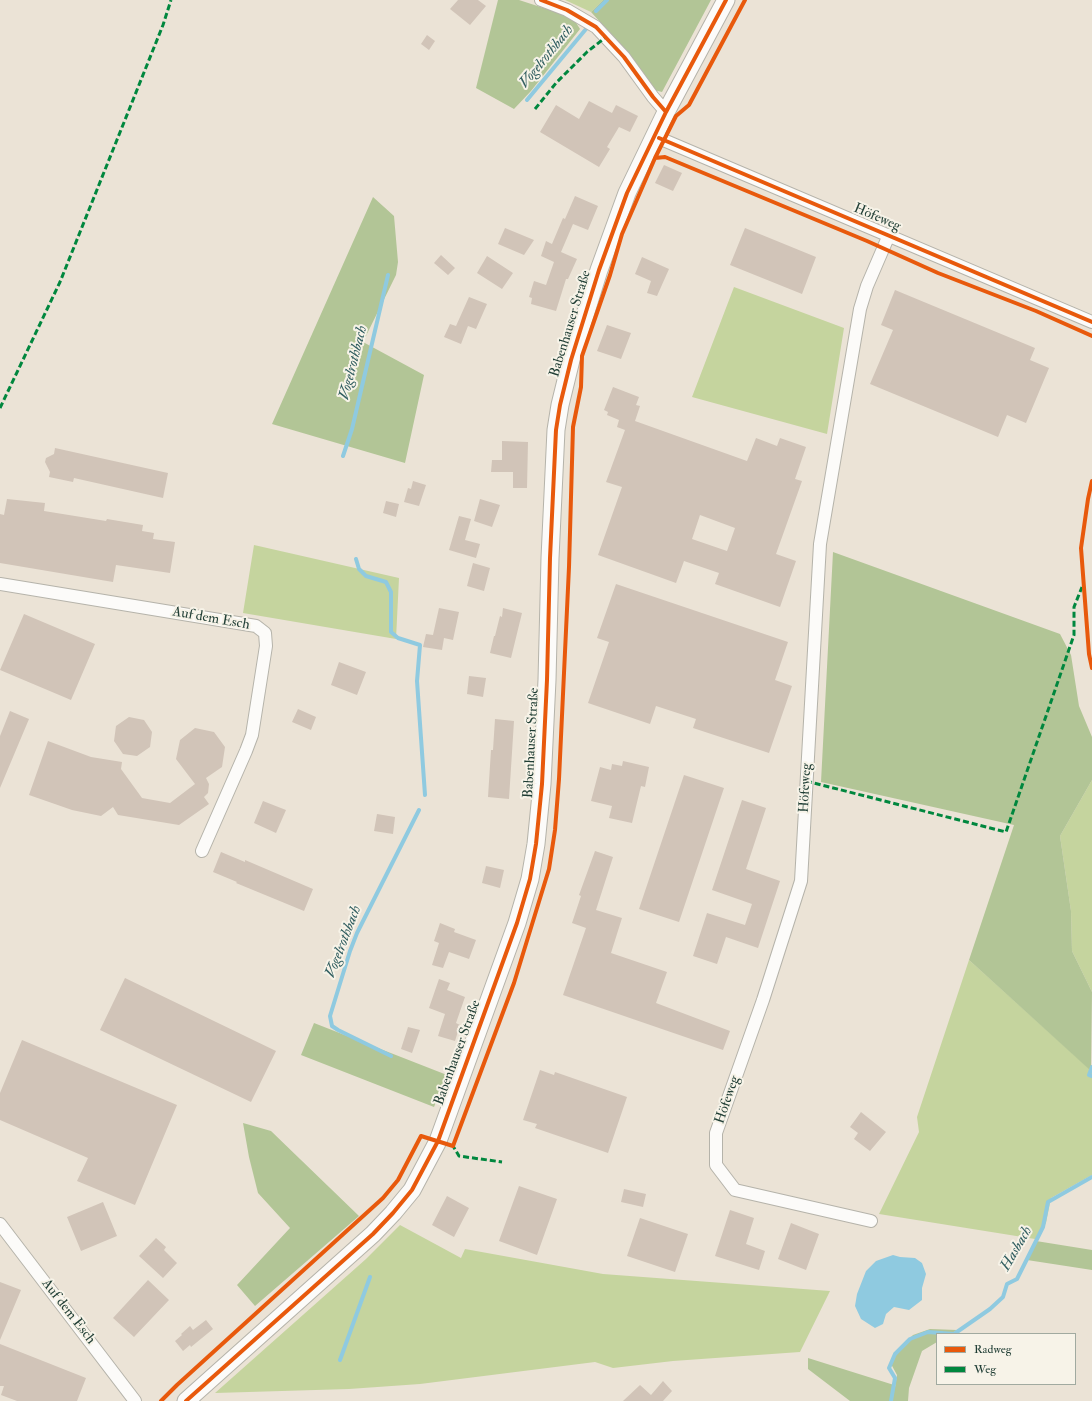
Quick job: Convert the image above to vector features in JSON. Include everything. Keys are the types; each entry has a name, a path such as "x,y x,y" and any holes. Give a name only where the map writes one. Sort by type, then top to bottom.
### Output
{"main road":[{"name":"Babenhauser Straße","path":"186,1401 394,1213 412,1190 438,1141 517,923 530,879 536,844 542,784 556,430 560,405 571,360 601,263 627,193 666,112 726,0"}],"street":[{"path":"541,0 567,10 596,27 624,57 653,97 666,112"},
{"name":"Höfeweg","path":"654,136 1092,322"},
{"name":"Höfeweg","path":"871,1221 734,1190 716,1165 716,1133 763,1000 801,881 820,544 860,309 867,286 889,235"},
{"name":"Auf dem Esch","path":"0,584 242,623 256,626 265,633 266,646 252,735 202,851"},
{"name":"Auf dem Esch","path":"0,1224 136,1401"}],"green space":[{"path":"498,0 519,0 562,14 575,21 580,29 531,91 514,109 476,88"},
{"path":"565,0 603,0 591,12"},
{"path":"603,0 711,0 662,92 654,90 631,56 591,12"},
{"path":"373,197 394,216 398,262 396,275 363,342 424,375 405,463 272,424"},
{"path":"734,287 844,328 827,434 692,397"},
{"path":"254,545 399,578 396,639 243,613"},
{"path":"833,552 1060,634 1071,655 1079,706 1092,737 1092,780 1060,836 1071,911 1072,951 1092,992 1091,1071 969,960 1014,825 821,782"},
{"path":"1092,780 1092,992 1072,951 1071,911 1060,836"},
{"path":"969,960 1092,1071 1092,1175 1051,1198 1046,1223 1036,1241 1035,1239 879,1214 919,1132 917,1117"},
{"path":"314,1023 447,1075 434,1107 301,1055"},
{"path":"243,1123 271,1131 359,1216 255,1306 237,1285 290,1228 258,1193 249,1157"},
{"path":"400,1225 461,1258 465,1249 603,1274 830,1291 800,1352 673,1361 613,1368 595,1362 420,1384 349,1389 215,1393 366,1259"},
{"path":"1036,1241 1092,1250 1092,1270 1027,1260"},
{"path":"930,1329 957,1330 952,1333 936,1333 936,1343 922,1351 909,1388 908,1401 850,1401 808,1369 808,1358 894,1385 895,1387 897,1375 891,1364 898,1350 913,1335"}],"water":[{"path":"893,1255 915,1258 922,1263 926,1274 922,1288 922,1300 909,1310 894,1307 886,1314 883,1324 875,1328 861,1319 855,1306 857,1294 866,1271 876,1261"}],"building":[{"path":"458,0 478,0 486,6 470,25 450,9"},
{"path":"427,35 435,41 429,50 421,44"},
{"path":"589,101 612,113 616,105 638,116 630,132 619,127 607,147 610,149 599,167 540,132 556,105 579,119"},
{"path":"664,165 682,173 673,191 655,183"},
{"path":"575,196 598,206 588,230 573,224 561,252 577,259 568,279 566,279 556,311 531,304 532,298 529,297 534,281 546,285 554,262 541,256 546,241 552,244 563,218 565,219"},
{"path":"505,228 534,240 524,255 498,244"},
{"path":"745,228 816,257 802,294 730,265"},
{"path":"441,255 455,268 448,275 434,263"},
{"path":"487,256 513,273 502,289 477,273"},
{"path":"642,257 669,269 657,296 647,293 651,281 635,274"},
{"path":"895,290 1035,348 1030,360 1049,368 1026,423 1007,415 998,437 870,384 893,330 881,325"},
{"path":"469,297 487,304 476,329 468,326 461,344 444,337 450,324 456,326"},
{"path":"607,325 631,333 621,359 597,351"},
{"path":"613,387 639,397 636,405 640,406 635,421 747,461 756,438 777,446 780,438 806,447 795,479 802,481 776,554 796,561 780,607 715,584 719,573 684,561 676,583 598,555 622,487 606,482 625,430 617,427 619,420 607,415 608,412 604,410","holes":["700,515 735,528 727,551 692,539"]},
{"path":"502,441 528,442 527,488 513,488 513,472 491,472 492,460 502,460"},
{"path":"55,448 168,473 163,498 74,478 73,482 49,477 50,472 45,462 46,458 54,454"},
{"path":"413,481 426,485 419,506 404,502 408,488 411,489"},
{"path":"7,499 45,503 44,511 106,521 107,519 143,525 142,531 154,533 153,539 175,542 170,573 116,565 113,582 0,563 0,514 4,515"},
{"path":"480,499 500,505 492,527 474,521"},
{"path":"386,501 399,504 396,517 383,513"},
{"path":"459,516 471,519 465,540 480,544 476,558 449,550"},
{"path":"473,563 490,568 484,591 467,586"},
{"path":"616,584 788,642 775,680 792,686 769,753 693,728 696,719 656,706 650,724 588,703 609,642 597,638"},
{"path":"439,608 459,612 453,640 444,638 442,650 423,647 426,634 433,635"},
{"path":"503,608 522,613 511,658 490,653 500,616 502,617"},
{"path":"24,614 95,644 71,700 0,670"},
{"path":"339,662 366,672 357,695 331,685"},
{"path":"469,676 486,678 483,697 467,694"},
{"path":"298,709 316,717 311,730 292,722"},
{"path":"10,711 29,719 0,788 0,736"},
{"path":"129,717 144,720 152,732 150,747 137,756 123,754 114,741 116,726"},
{"path":"495,719 514,721 509,799 488,797 491,750 493,750"},
{"path":"195,728 214,732 225,747 222,767 206,778 209,784 208,793 204,797 209,804 179,825 118,815 113,807 101,816 72,810 29,795 48,741 91,757 122,762 121,769 142,798 170,803 195,784 176,759 180,740"},
{"path":"623,761 649,767 645,787 641,786 632,823 609,818 612,806 591,801 600,767 611,770 612,764 622,766"},
{"path":"684,775 724,788 679,922 639,909"},
{"path":"742,800 766,808 746,869 780,881 758,948 726,937 717,964 693,956 707,913 745,925 752,904 712,890"},
{"path":"263,801 286,810 276,833 254,823"},
{"path":"377,814 395,817 393,834 374,831"},
{"path":"595,851 613,857 596,910 622,918 611,953 667,972 656,1003 730,1031 723,1050 563,995 586,928 572,923 581,896 579,895"},
{"path":"221,852 245,862 245,860 313,889 304,911 213,872"},
{"path":"486,866 504,870 500,888 482,883"},
{"path":"440,923 455,929 454,932 476,940 469,959 449,952 443,968 432,965 439,943 434,941"},
{"path":"125,978 276,1051 251,1102 100,1030"},
{"path":"439,979 450,983 447,990 465,997 456,1023 460,1025 455,1041 438,1036 445,1014 429,1008"},
{"path":"408,1027 420,1030 412,1053 401,1049"},
{"path":"22,1040 177,1105 135,1205 77,1181 88,1158 0,1120 0,1093"},
{"path":"540,1070 554,1075 555,1072 627,1097 608,1153 535,1128 537,1124 523,1120"},
{"path":"861,1112 886,1132 870,1151 854,1139 858,1133 850,1127"},
{"path":"519,1186 557,1199 537,1255 499,1241"},
{"path":"624,1189 646,1194 643,1207 621,1202"},
{"path":"447,1196 469,1208 454,1237 432,1225"},
{"path":"103,1202 117,1236 81,1251 67,1217"},
{"path":"730,1210 754,1218 746,1244 765,1251 759,1270 715,1256"},
{"path":"640,1218 688,1234 675,1272 627,1256"},
{"path":"791,1223 819,1234 806,1270 778,1259"},
{"path":"156,1238 166,1247 164,1250 177,1263 163,1278 139,1256"},
{"path":"148,1280 169,1300 134,1337 113,1318"},
{"path":"0,1282 21,1290 0,1340"},
{"path":"206,1320 213,1329 191,1347 190,1345 183,1351 175,1341 190,1326 193,1330"},
{"path":"0,1344 86,1378 77,1401 17,1401 1,1395 4,1386 0,1386"},
{"path":"663,1381 672,1391 663,1401 623,1401 640,1385 651,1395"}],"waterway":[{"name":"Vogelrothbach","path":"596,11 607,0"},
{"name":"Vogelrothbach","path":"527,100 586,29"},
{"name":"Vogelrothbach","path":"343,456 352,429 388,275"},
{"name":"Vogelrothbach","path":"356,559 359,569 366,576 386,582 391,592 391,632 398,638 420,645 417,681 425,795"},
{"name":"Vogelrothbach","path":"391,1056 338,1030 332,1026 330,1016 357,933 419,810"},
{"name":"Hasbach","path":"1092,1067 1089,1075 1092,1076"},
{"name":"Hasbach","path":"955,1333 990,1309 1003,1297 1007,1284 1017,1279 1043,1227 1048,1202 1092,1177"},
{"name":"Vogelrothbach","path":"340,1360 370,1277"},
{"name":"Hasbach","path":"891,1401 895,1378 889,1368 895,1354 910,1339 928,1332 941,1333"}],"marked path":[{"path":"0,408 60,282 163,25 171,0"},
{"path":"535,109 556,83 587,52 606,37"},
{"path":"806,781 1006,832 1074,635 1074,607 1082,587"},
{"path":"454,1144 453,1146 459,1156 502,1162"}],"cycle path":[{"path":"541,0 567,10 596,27 624,57 653,97 666,112"},
{"path":"186,1401 373,1234 412,1190 438,1141 517,923 530,879 536,844 542,784 556,430 560,405 571,360 599,270 627,193 666,112 726,0"},
{"path":"161,1401 383,1198 398,1180 421,1136 453,1146 514,983 549,869 555,830 559,779 569,567 573,427 581,387 582,356 610,275 622,234 655,158 676,116 689,105 745,0"},
{"path":"659,138 1092,322"},
{"path":"655,158 665,157 867,241 938,273 1036,311 1092,336"},
{"path":"1092,481 1081,548 1089,654 1092,668"}]}
